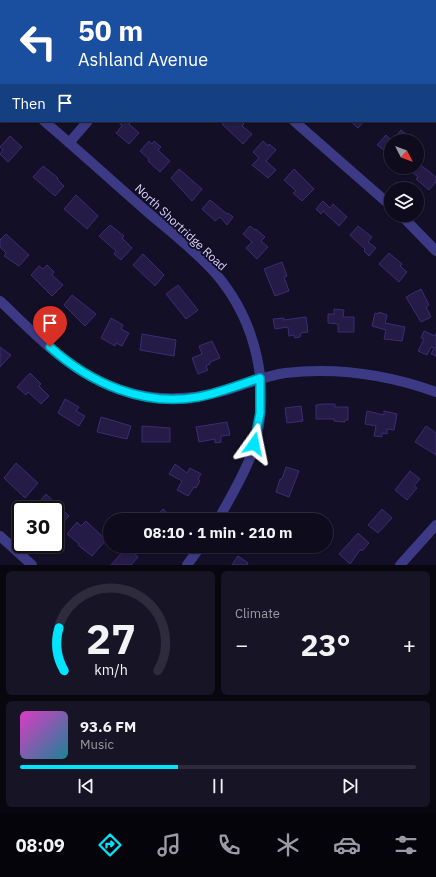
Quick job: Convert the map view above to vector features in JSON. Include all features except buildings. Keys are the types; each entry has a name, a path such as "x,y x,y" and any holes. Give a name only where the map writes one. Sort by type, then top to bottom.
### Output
{"street":[{"name":"North Shortridge Road","path":"45,122 216,274 232,296 247,324 255,350 260,378 260,417 252,452 240,482 222,513"},
{"path":"69,143 87,122"},
{"path":"295,122 384,200"},
{"path":"408,222 436,251"},
{"path":"0,301 71,364 97,381 123,391 158,398 190,398 225,390 260,378 308,371 336,370 381,375 403,380 436,392"},
{"path":"400,565 436,525"},
{"path":"0,536 32,565"},
{"path":"186,565 195,553"}],"route":[{"path":"50,347 71,364 97,381 123,391 149,397 199,397 260,378 260,413 254,444"}]}
